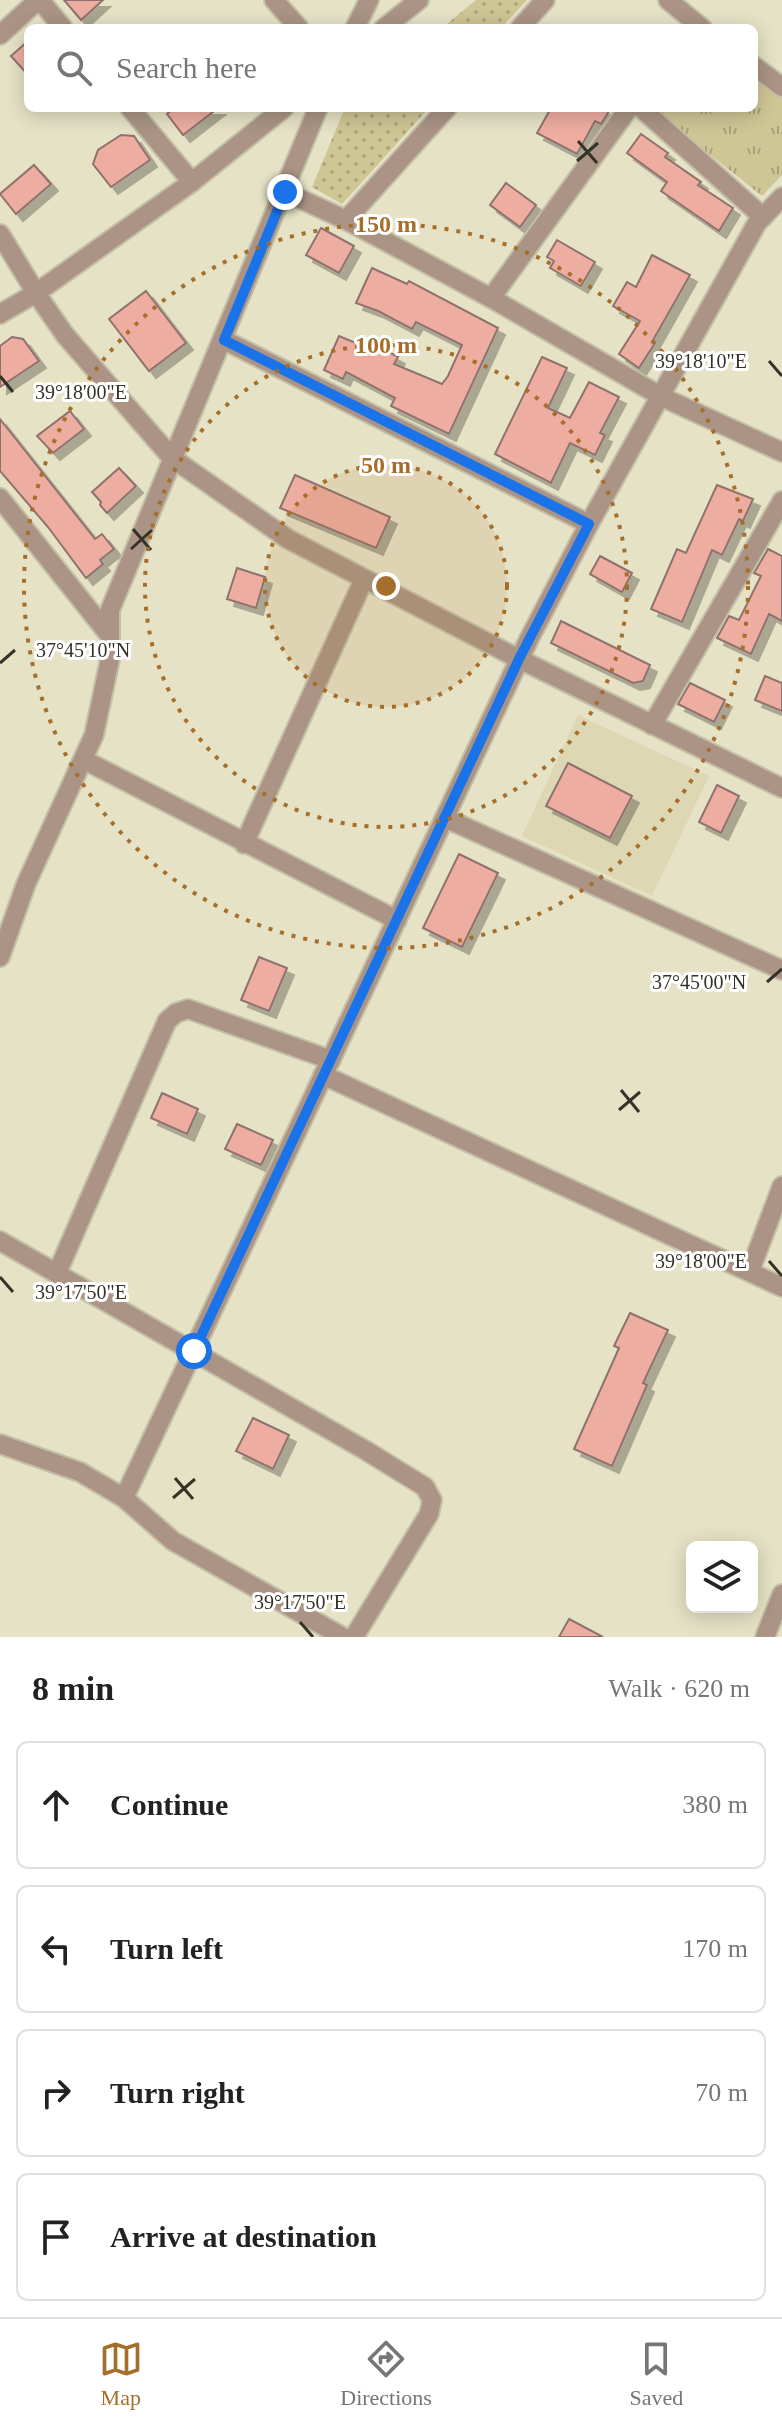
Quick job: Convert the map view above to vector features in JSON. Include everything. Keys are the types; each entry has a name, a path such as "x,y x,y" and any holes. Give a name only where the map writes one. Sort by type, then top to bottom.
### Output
{"street":[{"path":"0,35 39,0 60,24"},
{"path":"274,0 295,24"},
{"path":"357,24 369,0"},
{"path":"389,24 419,0"},
{"path":"524,24 545,0"},
{"path":"668,0 695,24"},
{"path":"758,69 782,87"},
{"path":"133,112 192,182"},
{"path":"0,314 36,293 192,182 279,112"},
{"path":"0,957 26,884 94,735 110,659 110,610 316,112"},
{"path":"346,220 443,112"},
{"path":"491,298 626,112"},
{"path":"645,112 763,217"},
{"path":"285,192 346,220 491,298 662,397 782,452"},
{"path":"124,1498 519,659 589,524 750,236 782,197"},
{"path":"0,234 65,335 172,458 288,539 519,659 782,788"},
{"path":"224,340 589,524"},
{"path":"0,498 110,636"},
{"path":"652,725 782,501"},
{"path":"244,844 364,579"},
{"path":"84,760 397,920"},
{"path":"445,818 782,970"},
{"path":"57,1273 167,1021 176,1013 188,1009 327,1068 782,1287"},
{"path":"750,1271 782,1186"},
{"path":"0,1241 425,1487 432,1500 429,1514 354,1637"},
{"path":"0,1444 80,1472 124,1498 173,1541 343,1637"},
{"path":"765,1637 782,1594"}],"shaded area":[{"path":"578,715 709,776 652,896 522,836"}],"green space":[{"path":"476,0 527,0 505,24 447,24"},
{"path":"758,78 782,98 782,175 762,196 656,112 758,112"},
{"path":"343,112 425,112 342,204 312,187"}],"building":[{"path":"64,0 103,0 81,20"},
{"path":"24,45 24,71 11,56"},
{"path":"169,112 213,112 183,135 167,114"},
{"path":"549,112 608,112 601,124 595,121 577,154 537,133"},
{"path":"641,134 668,153 665,157 701,182 698,185 733,208 719,231 661,191 667,182 627,153"},
{"path":"121,135 134,136 150,160 111,187 93,164 98,150"},
{"path":"34,165 51,184 16,214 0,194"},
{"path":"506,183 536,205 520,227 490,205"},
{"path":"321,228 354,246 339,273 306,255"},
{"path":"557,240 595,262 581,286 550,268 554,261 547,257"},
{"path":"652,255 690,275 639,368 619,354 640,321 613,306 627,282 636,287"},
{"path":"372,268 407,284 409,281 498,328 449,434 391,406 395,398 346,372 343,379 324,370 339,336 375,351 378,346 398,357 394,364 442,384 448,376 462,345 416,322 412,329 356,303"},
{"path":"146,291 186,343 149,371 109,319"},
{"path":"12,337 23,339 39,361 0,387 0,346"},
{"path":"542,357 567,368 548,408 570,418 589,382 619,397 600,433 605,435 595,455 570,443 551,483 495,454"},
{"path":"70,411 84,429 53,453 37,436"},
{"path":"0,419 95,539 102,534 114,549 100,560 103,564 86,578 0,471"},
{"path":"119,468 136,486 107,513 92,492"},
{"path":"295,475 390,517 376,548 280,508"},
{"path":"717,485 753,499 743,521 739,519 722,555 712,550 682,622 651,609 677,549 686,553"},
{"path":"768,549 782,556 782,621 769,614 751,654 717,638 729,616 739,620 761,576 754,573"},
{"path":"600,556 632,573 622,592 590,574"},
{"path":"237,568 265,577 256,608 227,599"},
{"path":"561,621 650,665 643,681 633,683 551,643"},
{"path":"765,676 782,683 782,711 755,700"},
{"path":"690,683 725,700 714,722 678,704"},
{"path":"568,763 632,796 610,838 546,806"},
{"path":"717,785 739,796 721,833 699,822"},
{"path":"459,854 498,873 462,947 423,928"},
{"path":"259,957 287,968 269,1011 241,1000"},
{"path":"162,1093 198,1109 187,1134 151,1118"},
{"path":"237,1124 273,1140 261,1165 225,1149"},
{"path":"630,1313 668,1330 643,1383 647,1385 612,1466 574,1449 619,1348 614,1346"},
{"path":"253,1418 289,1435 273,1469 236,1451"},
{"path":"569,1619 603,1637 559,1637"}],"route":[{"path":"194,1351 519,659 589,524 224,340 285,192"}]}
